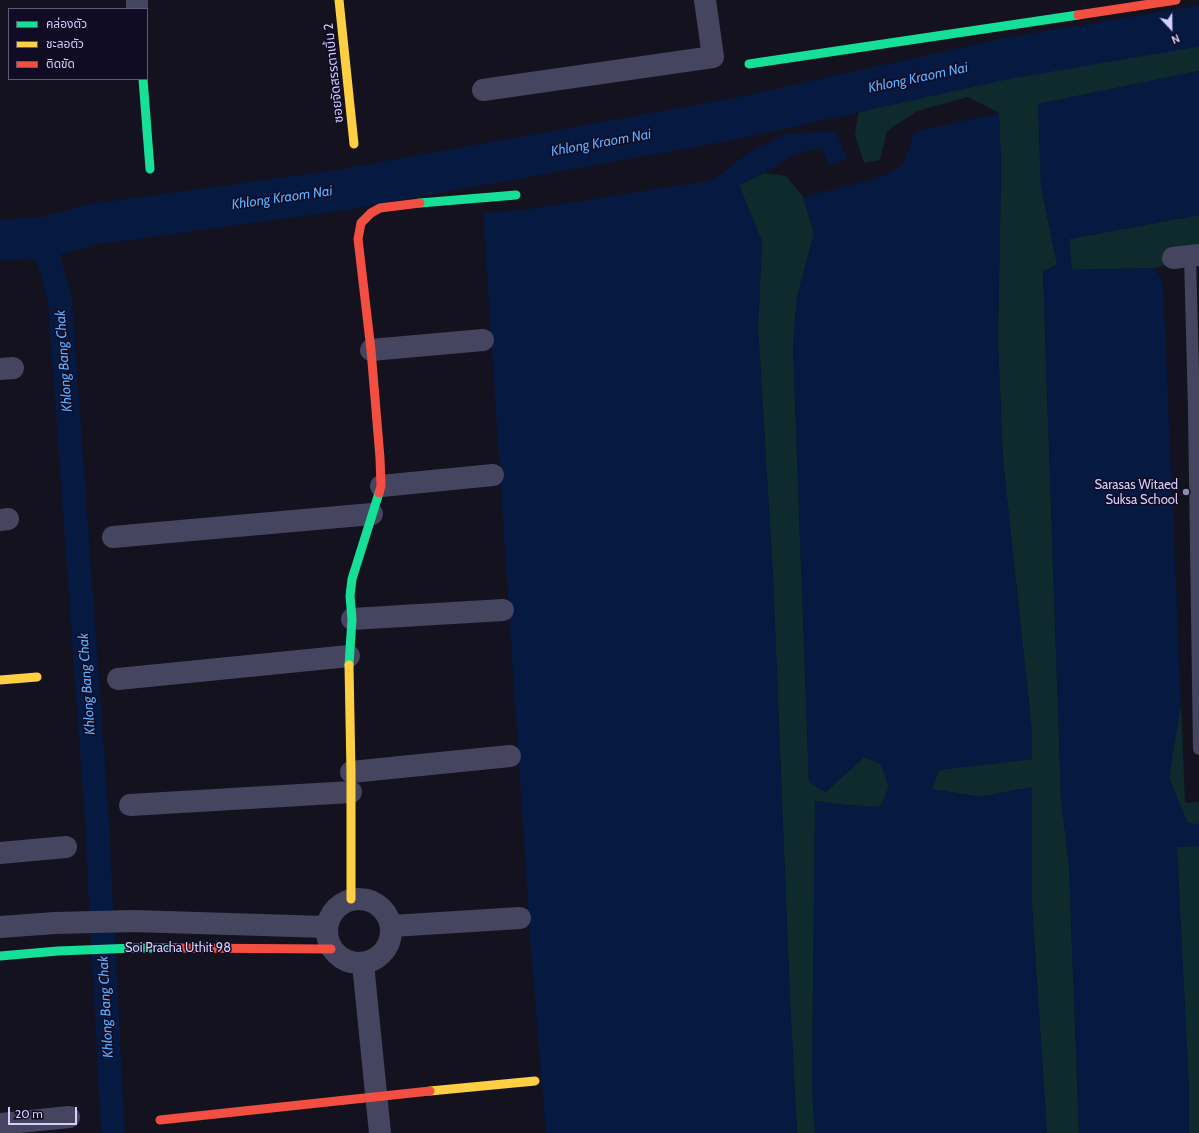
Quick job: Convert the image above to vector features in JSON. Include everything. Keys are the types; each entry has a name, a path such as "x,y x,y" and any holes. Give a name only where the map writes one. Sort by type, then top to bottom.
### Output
{"street":[{"name":"ซอยจัดสรรตาเบิ้ม 2","path":"339,0 354,144"},
{"path":"483,90 713,57 705,0"},
{"path":"749,64 1176,0"},
{"path":"143,80 150,168"},
{"path":"351,899 351,782 348,656 352,619 350,596 352,579 381,486 371,350 358,239 361,223 380,208 516,195"},
{"path":"371,350 482,340"},
{"path":"381,486 493,475"},
{"path":"113,537 372,514"},
{"path":"352,619 503,610"},
{"path":"118,679 348,656"},
{"path":"0,680 37,677"},
{"path":"130,805 351,782 510,756"},
{"path":"0,853 66,847"},
{"path":"351,899 364,899 377,904 387,913 392,926 391,940 385,952 375,960 363,964 350,963 339,957 331,948 327,938 326,927 330,916 338,906 351,899"},
{"path":"392,926 520,918"},
{"name":"Soi Pracha Uthit 98","path":"0,927 55,923 134,921 326,927"},
{"name":"Soi Pracha Uthit 98","path":"0,956 58,951 134,948 331,948"},
{"path":"363,964 375,1096 380,1133"},
{"path":"160,1120 375,1096 536,1081"},
{"path":"0,1124 68,1117"}],"lane":[{"path":"1187,256 1197,410 1199,749"}],"green space":[{"path":"1199,33 1199,71 1038,104 1041,186 1057,264 1043,272 1061,798 1069,865 1079,1133 1047,1133 1032,906 1032,787 980,797 932,789 939,770 1032,759 1032,732 1003,460 998,343 1001,165 999,113 968,97 917,111 887,131 880,160 864,163 855,135 860,101 1026,64"},
{"path":"764,173 786,176 803,197 814,234 797,297 793,346 809,782 826,792 864,757 881,764 889,787 880,807 845,805 815,801 812,1088 815,1133 797,1133 790,1001 773,576 758,328 762,242 739,185"},
{"path":"1199,215 1199,257 1154,268 1072,270 1069,239"},
{"path":"1181,703 1185,803 1199,802 1199,824 1188,824 1169,778"},
{"path":"1199,846 1199,1133 1189,1133 1189,1093 1177,847"}],"water":[{"path":"1199,71 1199,215 1069,239 1072,270 1154,268 1163,281 1181,703 1169,778 1188,823 1199,824 1199,846 1177,847 1189,1093 1189,1133 1079,1133 1069,865 1061,798 1043,272 1057,264 1041,186 1038,104"},
{"path":"999,113 1001,165 998,343 1003,460 1032,732 1032,759 939,770 932,789 980,797 1032,787 1032,906 1047,1133 815,1133 812,1088 815,801 845,805 880,807 889,787 881,764 864,757 826,792 809,782 793,346 797,297 814,234 803,197 879,178 904,164 914,132"},
{"path":"836,131 847,159 829,165 821,148 797,153 764,173 739,185 762,242 758,328 773,576 790,1001 797,1133 546,1133 532,965 483,213 524,210 713,180 751,151 785,134"}],"waterway":[{"name":"Khlong Kraom Nai","path":"0,240 43,238 89,225 341,190 734,119 1009,58 1199,26"},
{"name":"Khlong Bang Chak","path":"43,238 60,301 96,807 113,1133"}],"traffic: fast":[{"path":"749,64 1078,15"},
{"path":"143,80 150,169"},
{"path":"420,203 516,195"},
{"path":"349,665 352,619 350,596 352,579 379,493"},
{"path":"0,956 58,951 175,948"}],"traffic: slow":[{"path":"339,0 354,144"},
{"path":"349,665 351,899"},
{"path":"0,680 37,677"},
{"path":"430,1091 535,1081"}],"traffic: jam":[{"path":"1078,15 1176,0"},
{"path":"379,493 381,486 380,458 371,350 358,239 361,223 371,213 380,208 420,203"},
{"path":"175,948 331,949"},
{"path":"160,1120 430,1091"}],"place":[{"name":"Sarasas Witaed Suksa School","path":"1186,492"}]}
